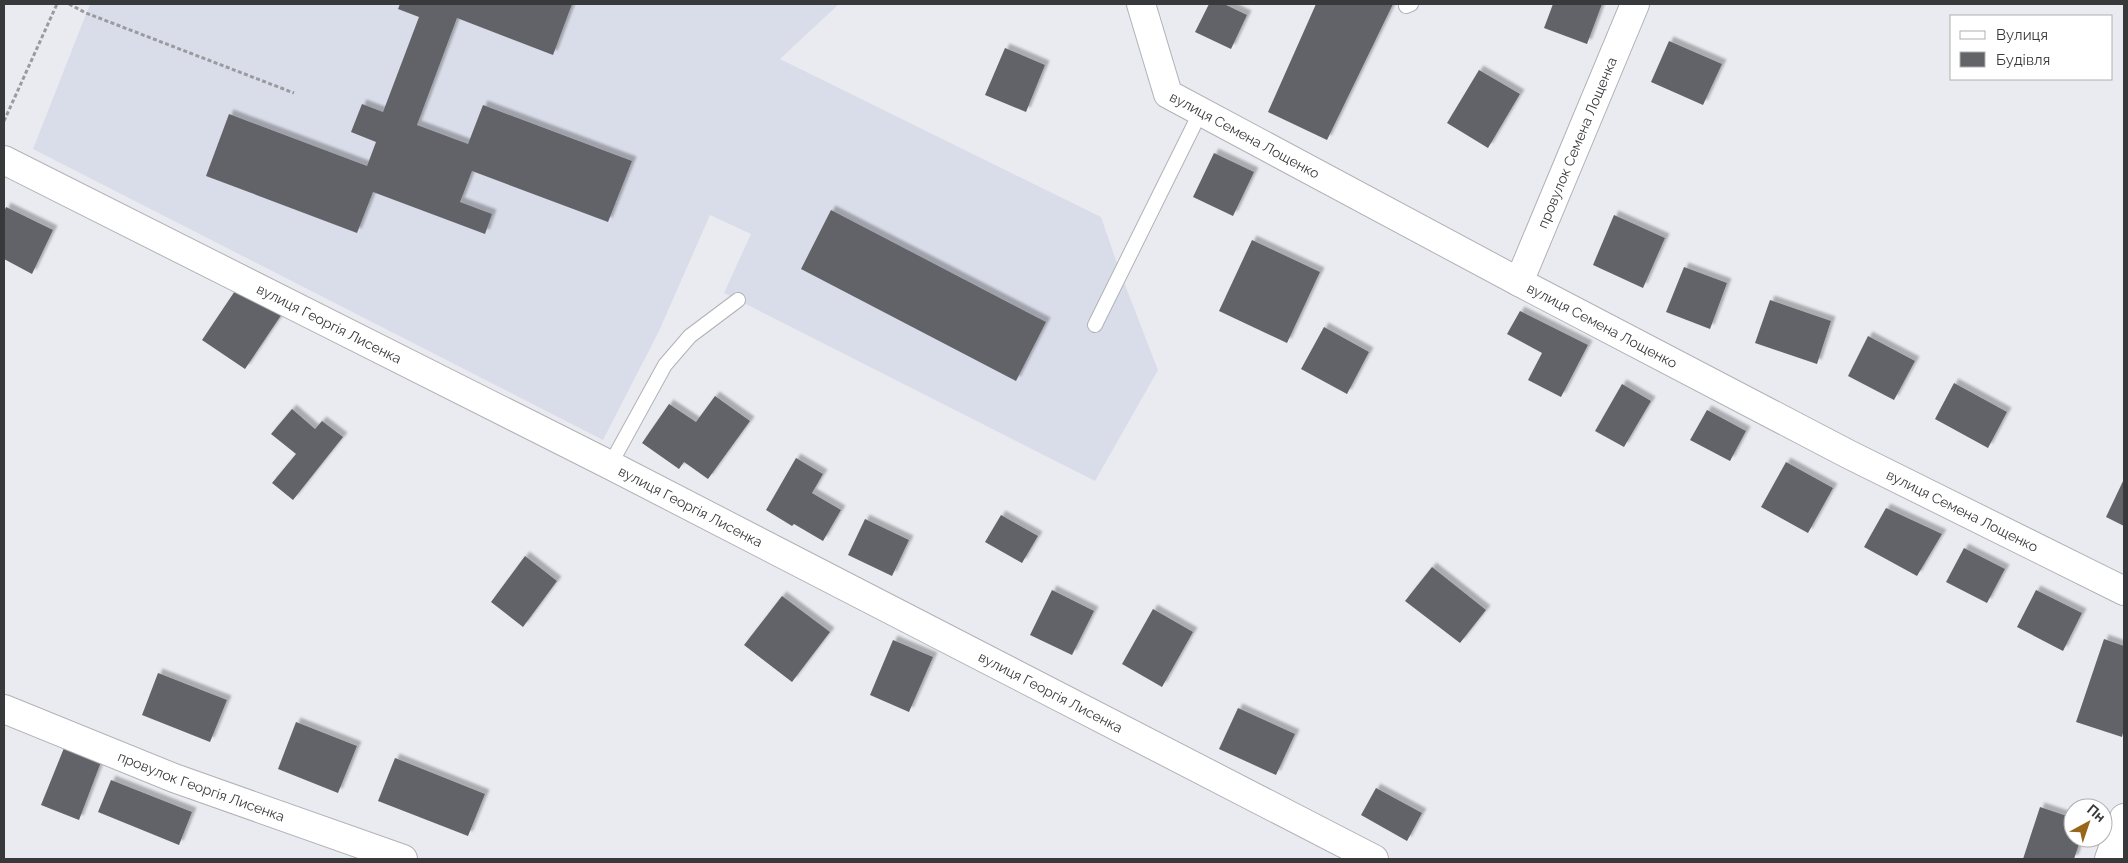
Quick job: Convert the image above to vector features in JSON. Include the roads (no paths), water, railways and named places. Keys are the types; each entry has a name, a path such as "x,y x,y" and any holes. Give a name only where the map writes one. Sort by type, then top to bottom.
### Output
{"street":[{"name":"вулиця Семена Лощенко","path":"1141,4 1168,94 1519,282 1848,454 2124,591"},
{"name":"провулок Семена Лощенка","path":"1519,282 1635,4"},
{"name":"вулиця Георгія Лисенка","path":"5,166 610,465 1374,859"},
{"name":"провулок Георгія Лисенка","path":"4,709 174,778 403,859"},
{"path":"2109,859 2124,818"}],"lane":[{"path":"1095,325 1201,111"},
{"path":"610,465 665,364 690,336 738,300"}]}
